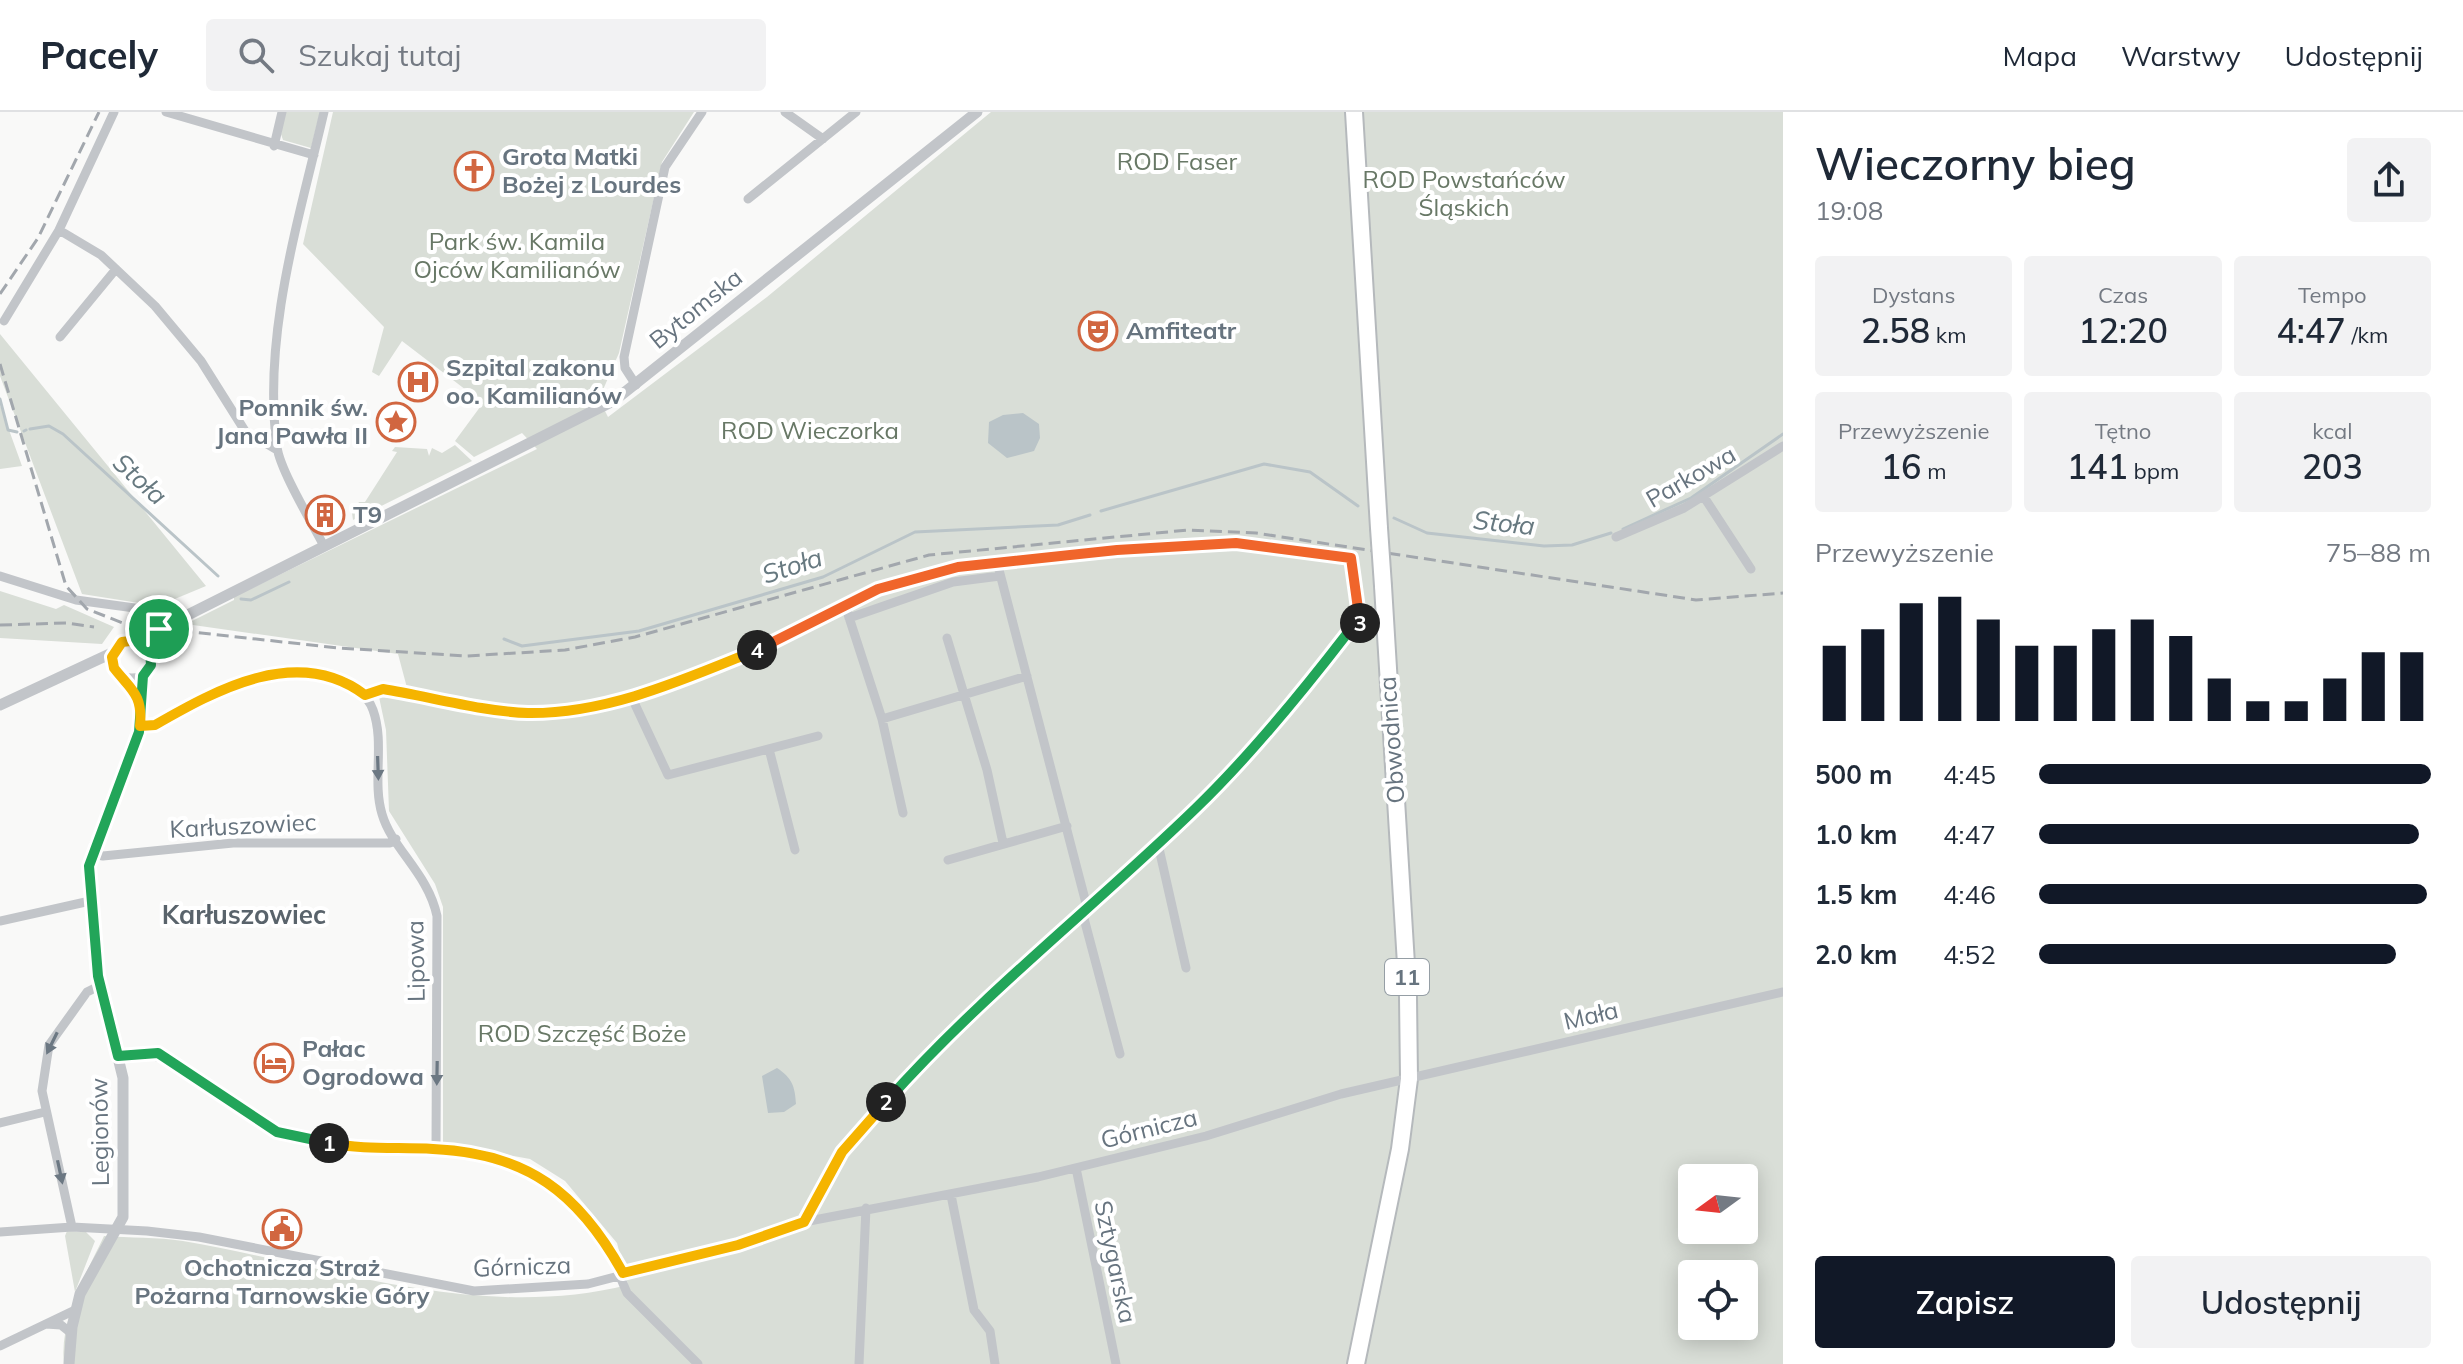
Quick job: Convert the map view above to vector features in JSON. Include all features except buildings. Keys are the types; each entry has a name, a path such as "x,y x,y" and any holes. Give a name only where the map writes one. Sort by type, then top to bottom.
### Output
{"highway":[{"name":"Obwodnica","path":"1354,112 1408,997 1409,1079 1400,1149 1356,1364"}],"street":[{"path":"4,321 59,230 114,112"},
{"path":"166,112 274,146 314,155"},
{"path":"274,146 282,112"},
{"path":"324,112 280,297 276,351 277,450 324,546"},
{"path":"636,385 625,368 624,357 656,199 665,167 702,112"},
{"path":"785,112 823,139"},
{"path":"748,199 856,112"},
{"name":"Bytomska","path":"138,640 598,411 636,385 977,112"},
{"path":"59,230 116,269 176,329 216,382 245,431 277,450"},
{"path":"60,337 116,269"},
{"name":"Parkowa","path":"1616,537 1659,521 1704,497 1783,446"},
{"path":"1704,497 1751,569"},
{"path":"804,1222 842,1152 945,1036 1158,844 1286,713 1346,635 1361,631 1351,558 1236,543 1117,550 999,571 953,582 849,618"},
{"path":"140,726 155,725 241,680 278,673 323,677 365,695 383,689 527,713 632,698 761,648 845,605 915,576 958,567 999,571"},
{"path":"999,571 1067,826 1120,1054"},
{"path":"0,576 76,600 142,609 160,628 150,650 151,665 143,676 128,679 114,668 84,665"},
{"path":"845,605 882,719 903,813"},
{"path":"947,638 965,694 1003,843"},
{"path":"0,705 114,652 122,642 138,640 150,650"},
{"path":"114,652 114,668"},
{"name":"Legionów","path":"69,1364 75,1310 93,1268 123,1217 125,1132 118,1056 99,986 90,901 92,854 140,726 143,676"},
{"path":"882,719 1027,676"},
{"name":"Legionów","path":"128,679 141,708"},
{"name":"Lipowa","path":"365,695 375,716 381,814 431,895 437,916 436,1149"},
{"path":"632,698 668,775 818,736"},
{"path":"769,749 795,850"},
{"path":"948,860 1067,826"},
{"name":"Karłuszowiec","path":"92,854 103,856 233,843 390,843 396,839"},
{"path":"1158,844 1186,968"},
{"path":"0,921 90,901"},
{"path":"72,1227 42,1091 49,1045 87,992 99,986"},
{"name":"Mała","path":"1409,1079 1783,992"},
{"path":"118,1056 158,1053 277,1132 357,1149 436,1149 485,1157 537,1173 569,1199 607,1242 627,1293 698,1364"},
{"name":"Górnicza","path":"0,1232 72,1227 199,1237 474,1291 588,1284 738,1245 804,1222 1076,1168 1206,1136 1341,1094 1409,1079"},
{"path":"0,1123 45,1112"},
{"name":"Sztygarska","path":"1076,1168 1116,1364"},
{"path":"951,1195 974,1310 990,1331 995,1364"},
{"path":"859,1364 866,1208"},
{"path":"0,1346 75,1310"},
{"path":"46,1324 61,1325 71,1333"}],"green space":[{"path":"285,112 320,112 311,148 283,140 281,134"},
{"path":"333,112 694,112 662,162 619,353 599,399 608,417 767,297 991,112 1783,112 1783,1364 64,1364 70,1314 104,1236 183,1241 349,1276 460,1294 516,1297 572,1295 628,1285 617,1243 565,1181 530,1159 443,1143 443,907 435,884 389,811 386,730 379,697 410,699 398,654 186,624 234,600 234,597 537,449 522,433 474,457 455,441 483,403 402,341 379,376 372,372 384,327 303,244"},
{"path":"0,334 206,586 158,606 82,594 0,376"},
{"path":"0,405 22,466 0,469"},
{"path":"455,445 472,461 353,520 352,513 359,502 365,502 397,452 392,451 395,447 427,449 429,456 432,448 442,453"},
{"path":"0,591 56,609 64,605 114,627 102,644 0,638"},
{"path":"67,1231 86,1232 95,1241 75,1292 65,1236"}],"shaded area":[{"path":"1023,413 1039,424 1040,438 1034,451 1007,458 988,443 989,422 1003,415"},
{"path":"777,1068 792,1083 796,1104 784,1112 768,1113 762,1076"}],"waterway":[{"name":"Stoła","path":"0,399 8,430 17,432"},
{"name":"Stoła","path":"30,429 49,426 63,434 218,576"},
{"name":"Stoła","path":"1623,529 1691,498 1783,434"},
{"name":"Stoła","path":"1101,511 1264,464 1310,472 1358,506"},
{"name":"Stoła","path":"504,639 522,646 639,631 823,577 915,532 1058,525 1090,515"},
{"name":"Stoła","path":"1394,518 1427,533 1544,546 1572,545 1611,533"},
{"name":"Stoła","path":"241,599 251,600 289,582"}],"railway":[{"path":"0,294 38,238 99,112"},
{"path":"0,364 66,586 87,609 128,625 338,648 466,656 565,650 635,637 929,555 1188,530 1256,533 1696,600 1783,593"},
{"path":"0,625 66,623 94,627"}],"place":[{"name":"Grota Matki Bożej z Lourdes","path":"474,171"},
{"name":"Amfiteatr","path":"1098,331"},
{"name":"Szpital zakonu oo. Kamilianów","path":"418,382"},
{"name":"Pomnik św. Jana Pawła II","path":"396,422"},
{"name":"T9","path":"325,515"},
{"name":"Pałac Ogrodowa","path":"274,1063"},
{"name":"Ochotnicza Straż Pożarna Tarnowskie Góry","path":"282,1229"}],"district":[{"name":"Karłuszowiec","path":"244,915"}],"route":[{"path":"159,629 138,640 122,642 112,657 114,668 128,679 141,708 140,726 155,725 241,680 284,672 328,679 365,695 375,689 383,689 527,713 566,710 632,698 686,679 761,648 878,589 915,576 958,567 998,566 1117,550 1236,543 1351,558 1361,631 1346,635 1286,713 1198,806 945,1036 842,1152 804,1222 738,1245 623,1273 607,1242 569,1199 537,1173 485,1157 436,1149 357,1149 277,1132 193,1073 158,1053 118,1056 98,976 89,866 139,732 141,708 143,694 143,676 151,665 150,650 159,629"}],"park label":[{"name":"ROD Faser","path":"1177,162"},
{"name":"ROD Powstańców Śląskich","path":"1464,194"},
{"name":"Park św. Kamila Ojców Kamilianów","path":"517,256"},
{"name":"ROD Wieczorka","path":"810,431"},
{"name":"ROD Szczęść Boże","path":"582,1034"}]}
